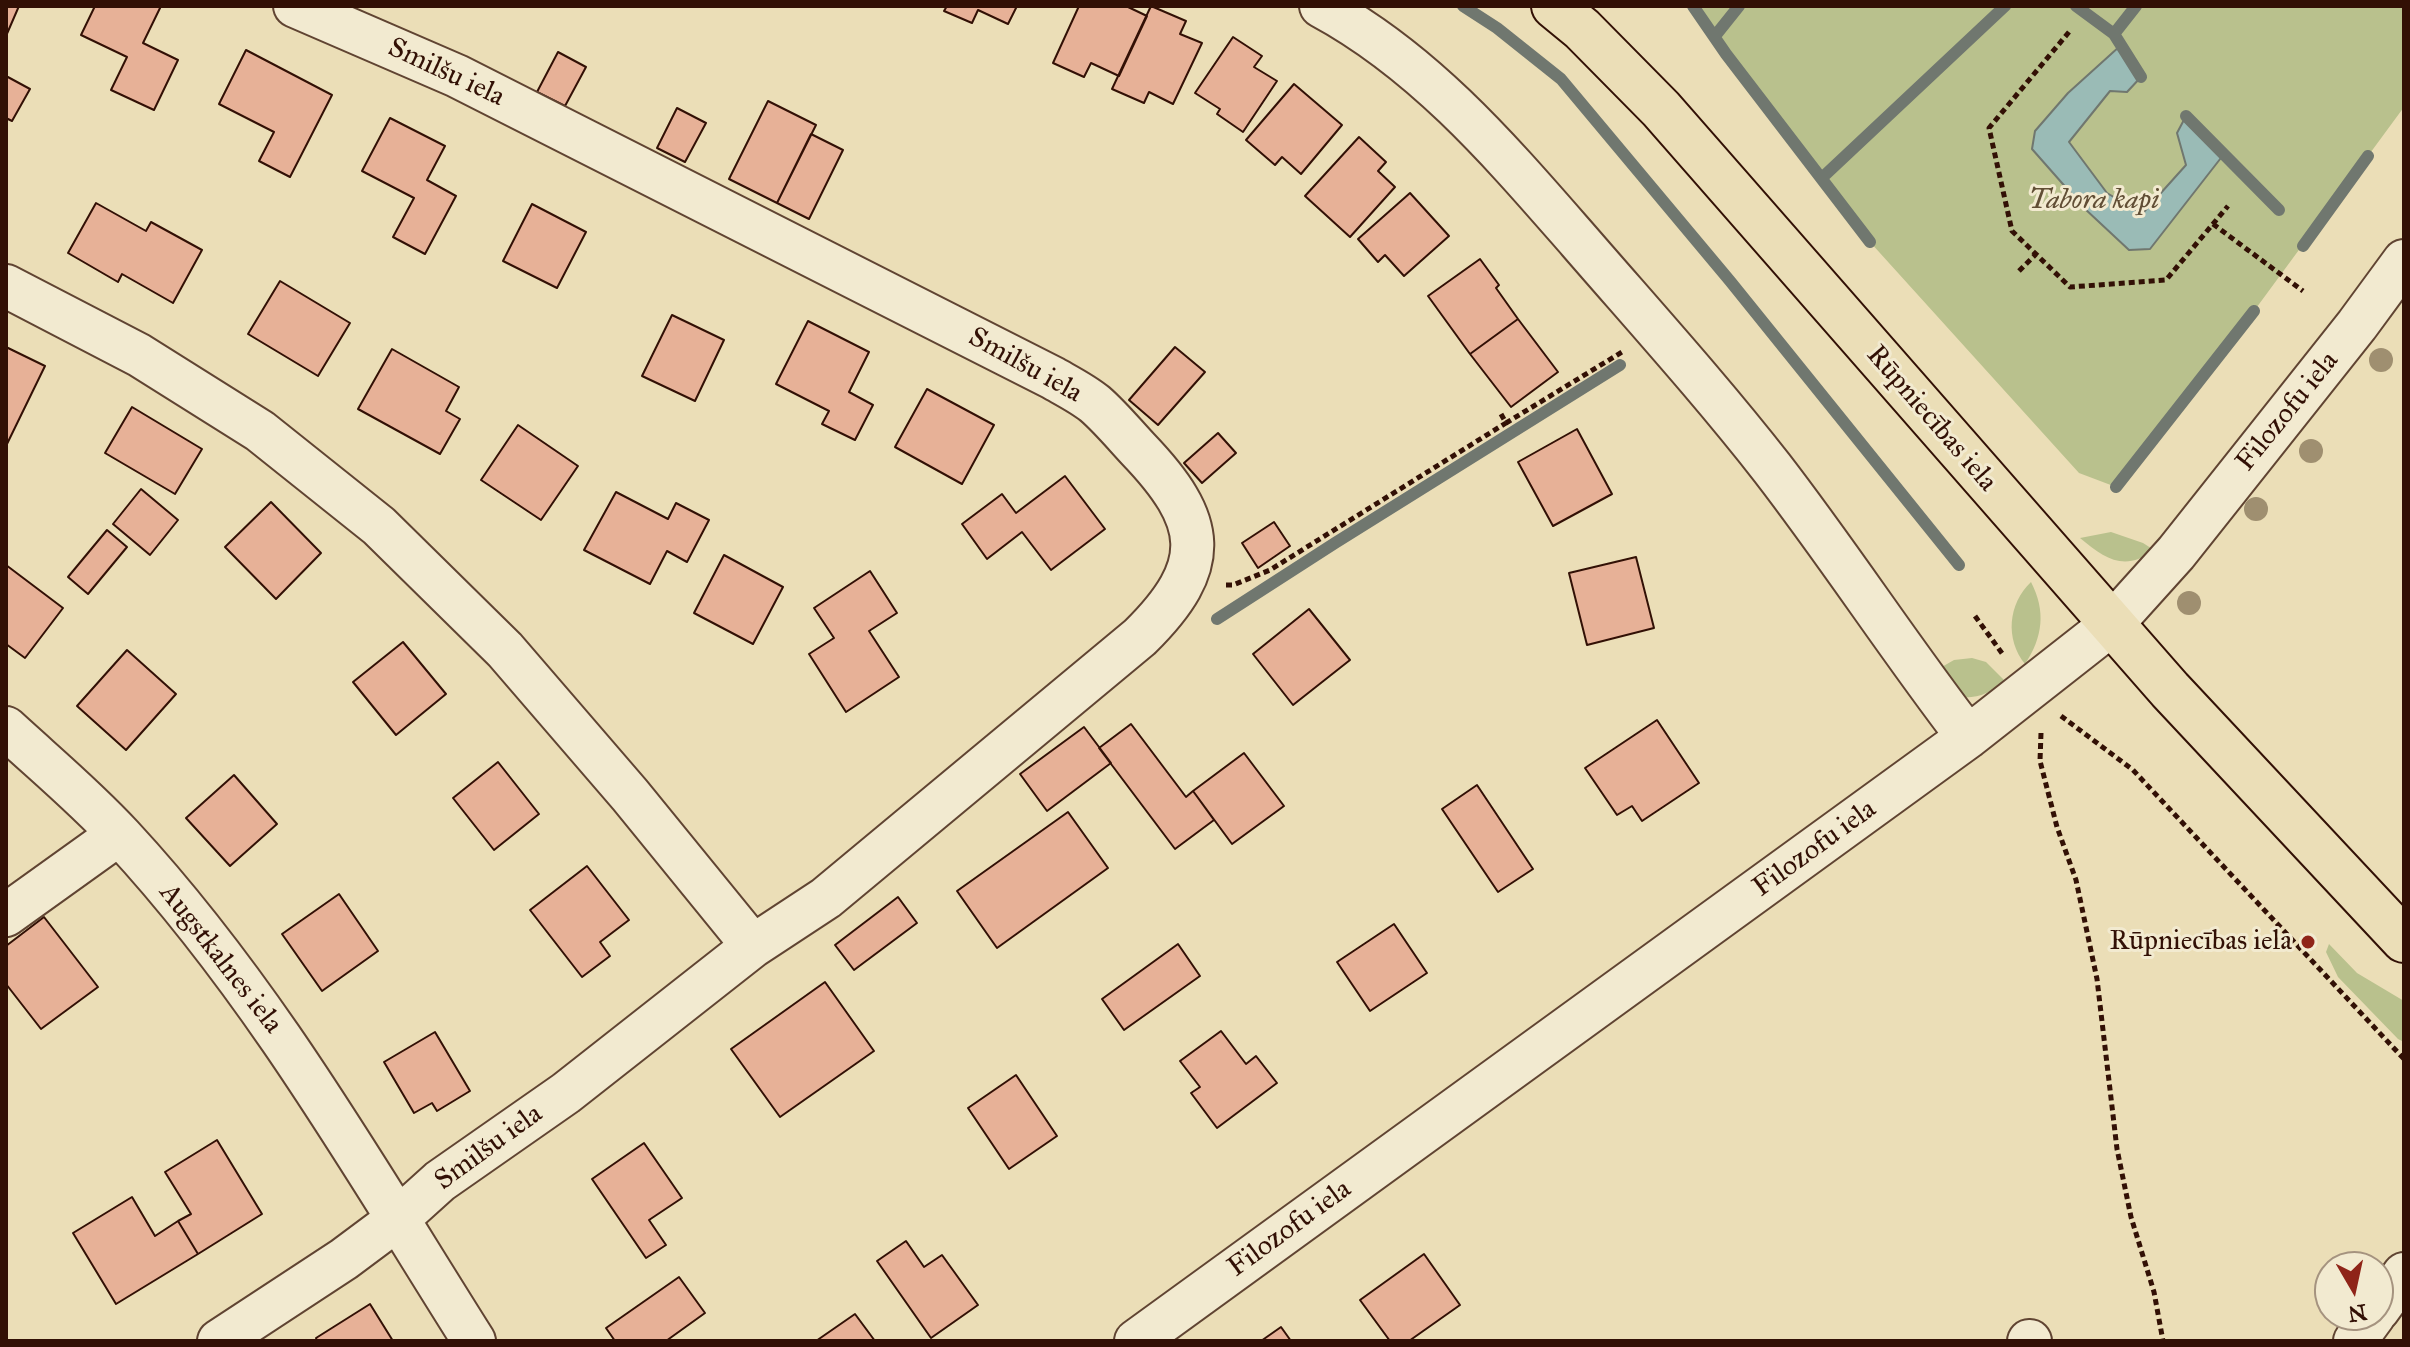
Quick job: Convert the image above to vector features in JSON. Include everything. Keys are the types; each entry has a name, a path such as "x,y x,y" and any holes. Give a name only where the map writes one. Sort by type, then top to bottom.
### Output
{"main road":[{"name":"Rūpniecības iela","path":"1554,6 1582,29 1661,109 2170,690 2404,940"}],"street":[{"name":"Smilšu iela","path":"219,1341 344,1259 399,1218 440,1181 566,1093 753,946 826,898 1140,637 1167,611 1185,582 1192,556 1191,529 1181,502 1164,476 1094,404 1021,361 457,76 295,6"},
{"path":"1321,6 1416,70 1502,153 1771,466 1968,737"},
{"name":"Filozofu iela","path":"1136,1341 1968,737 2112,624 2176,553 2404,261"},
{"path":"6,286 139,355 260,431 379,526 505,650 630,795 753,946"},
{"name":"Augstkalnes iela","path":"6,728 119,834 170,892 258,1003 333,1114 474,1341"},
{"path":"6,915 119,834"}],"path":[{"path":"2069,32 1989,128 2012,231 2070,287 2166,280 2228,206"},
{"path":"2213,224 2303,291"},
{"path":"2019,271 2036,254"},
{"path":"1185,582 1233,585 1270,570 1614,357"},
{"path":"1501,414 1506,423"},
{"path":"1975,616 2008,662"},
{"path":"2059,714 2133,770 2404,1059"},
{"path":"2041,729 2040,761 2057,827 2076,880 2097,979 2117,1149 2131,1217 2154,1292 2163,1341"}],"green space":[{"name":"Tabora kapi","path":"1693,6 2404,6 2404,107 2254,311 2116,487 2079,473 1870,242"},
{"path":"2111,532 2154,550 2134,560 2116,560 2098,552 2080,538"},
{"path":"2031,582 2039,603 2040,624 2036,644 2025,664 2014,644 2012,622 2018,601"},
{"path":"1972,658 1986,662 2005,681 1984,694 1959,697 1940,668 1954,660"},
{"path":"2329,944 2357,973 2404,1001 2404,1042 2338,977 2326,952"}],"water":[{"path":"2120,46 2141,77 2127,92 2110,91 2069,142 2107,193 2142,214 2186,165 2177,133 2186,116 2224,154 2150,249 2129,250 2084,208 2032,149 2035,131 2068,93"}],"building":[{"path":"6,6 19,6 6,36"},
{"path":"95,6 161,6 143,43 178,60 154,110 111,90 127,57 81,35"},
{"path":"947,6 1017,6 1008,24 978,10 972,23 944,11"},
{"path":"1079,6 1126,6 1147,16 1119,76 1091,63 1084,77 1053,63"},
{"path":"1151,6 1186,21 1180,34 1202,43 1173,104 1149,92 1144,103 1112,89"},
{"path":"1233,37 1262,56 1254,67 1277,81 1243,132 1217,114 1220,109 1195,93"},
{"path":"246,50 332,95 290,177 259,161 274,132 219,104"},
{"path":"558,52 586,67 565,106 537,92"},
{"path":"6,76 30,89 12,121 6,118"},
{"path":"1294,84 1342,125 1301,174 1282,157 1275,165 1246,140"},
{"path":"768,101 816,125 777,203 729,179"},
{"path":"677,108 706,123 685,162 657,148"},
{"path":"390,118 445,146 427,180 456,196 425,254 393,237 414,198 362,171"},
{"path":"811,134 843,150 809,219 777,203"},
{"path":"1359,137 1386,162 1378,171 1395,187 1350,237 1305,196"},
{"path":"1410,193 1449,236 1404,276 1385,255 1378,262 1358,239"},
{"path":"96,203 146,231 151,222 202,250 173,303 122,274 118,282 68,253"},
{"path":"532,204 586,232 557,288 503,261"},
{"path":"1480,259 1518,319 1470,354 1428,296"},
{"path":"280,281 350,323 318,376 248,334"},
{"path":"672,315 724,340 695,401 642,376"},
{"path":"1518,319 1558,372 1511,407 1470,354"},
{"path":"808,321 869,352 849,392 873,405 855,440 822,424 829,411 776,384"},
{"path":"6,347 45,366 6,446"},
{"path":"1175,347 1205,372 1158,425 1129,400"},
{"path":"392,349 459,387 446,411 460,419 440,454 358,409"},
{"path":"927,389 994,425 962,484 895,447"},
{"path":"132,407 202,449 175,494 105,453"},
{"path":"518,425 578,466 541,520 481,480"},
{"path":"1577,429 1612,494 1553,526 1518,462"},
{"path":"1218,433 1236,453 1202,483 1184,463"},
{"path":"1065,476 1105,529 1051,570 1022,532 987,559 962,524 1002,494 1016,513"},
{"path":"141,489 178,520 150,555 113,524"},
{"path":"616,492 668,519 676,503 709,520 687,562 667,551 650,584 584,550"},
{"path":"271,502 321,553 276,599 225,547"},
{"path":"1274,522 1290,546 1258,568 1242,543"},
{"path":"107,530 127,547 88,594 68,577"},
{"path":"724,555 783,587 753,644 694,613"},
{"path":"1636,557 1654,628 1587,645 1569,573"},
{"path":"6,565 63,608 25,658 6,644"},
{"path":"870,571 897,613 869,631 899,677 846,712 809,654 834,638 814,608"},
{"path":"1309,609 1350,660 1293,705 1253,654"},
{"path":"403,642 446,694 396,735 353,682"},
{"path":"127,650 176,694 126,750 77,706"},
{"path":"1657,720 1699,783 1642,821 1632,806 1617,815 1585,768"},
{"path":"1131,724 1186,797 1193,791 1214,820 1175,849 1099,748"},
{"path":"1084,727 1111,763 1047,811 1020,774"},
{"path":"1244,753 1284,806 1232,844 1193,791"},
{"path":"498,762 539,814 494,850 453,798"},
{"path":"234,775 277,824 230,866 186,818"},
{"path":"1477,785 1533,869 1498,892 1442,809"},
{"path":"1068,812 1108,868 997,948 957,891"},
{"path":"587,866 629,920 600,942 610,956 582,977 530,910"},
{"path":"339,894 378,951 322,991 282,934"},
{"path":"898,897 917,923 854,970 835,945"},
{"path":"44,917 98,987 41,1029 6,984 6,946"},
{"path":"1394,924 1427,973 1370,1011 1337,962"},
{"path":"1178,944 1200,976 1124,1030 1102,999"},
{"path":"825,982 874,1051 780,1117 731,1049"},
{"path":"1221,1031 1246,1064 1256,1056 1277,1083 1217,1128 1191,1093 1200,1087 1180,1061"},
{"path":"435,1032 470,1091 437,1111 432,1103 414,1113 384,1062"},
{"path":"1016,1075 1057,1136 1009,1169 968,1108"},
{"path":"217,1140 262,1214 198,1254 178,1221 191,1214 165,1172"},
{"path":"644,1143 682,1198 649,1220 666,1245 646,1258 592,1179"},
{"path":"132,1197 155,1236 178,1221 198,1254 116,1304 73,1233"},
{"path":"906,1241 924,1267 942,1255 978,1305 931,1338 877,1261"},
{"path":"1424,1254 1460,1305 1409,1341 1390,1341 1360,1300"},
{"path":"679,1277 705,1313 666,1341 615,1341 606,1328"},
{"path":"370,1304 393,1341 317,1341 316,1338"},
{"path":"855,1314 875,1341 816,1341"},
{"path":"1281,1327 1291,1341 1261,1341"}],"waterway":[{"path":"1463,6 1497,28 1561,79 1730,281 1959,565"},
{"path":"1693,6 1870,242"},
{"path":"1715,36 1739,6"},
{"path":"1825,175 2005,6"},
{"path":"2076,6 2114,34 2141,77"},
{"path":"2114,34 2136,6"},
{"path":"2186,116 2279,210"},
{"path":"2303,246 2368,156"},
{"path":"2116,487 2254,311"},
{"path":"1217,619 1620,365"}],"place":[{"name":"Rūpniecības iela","path":"2308,942"}]}
